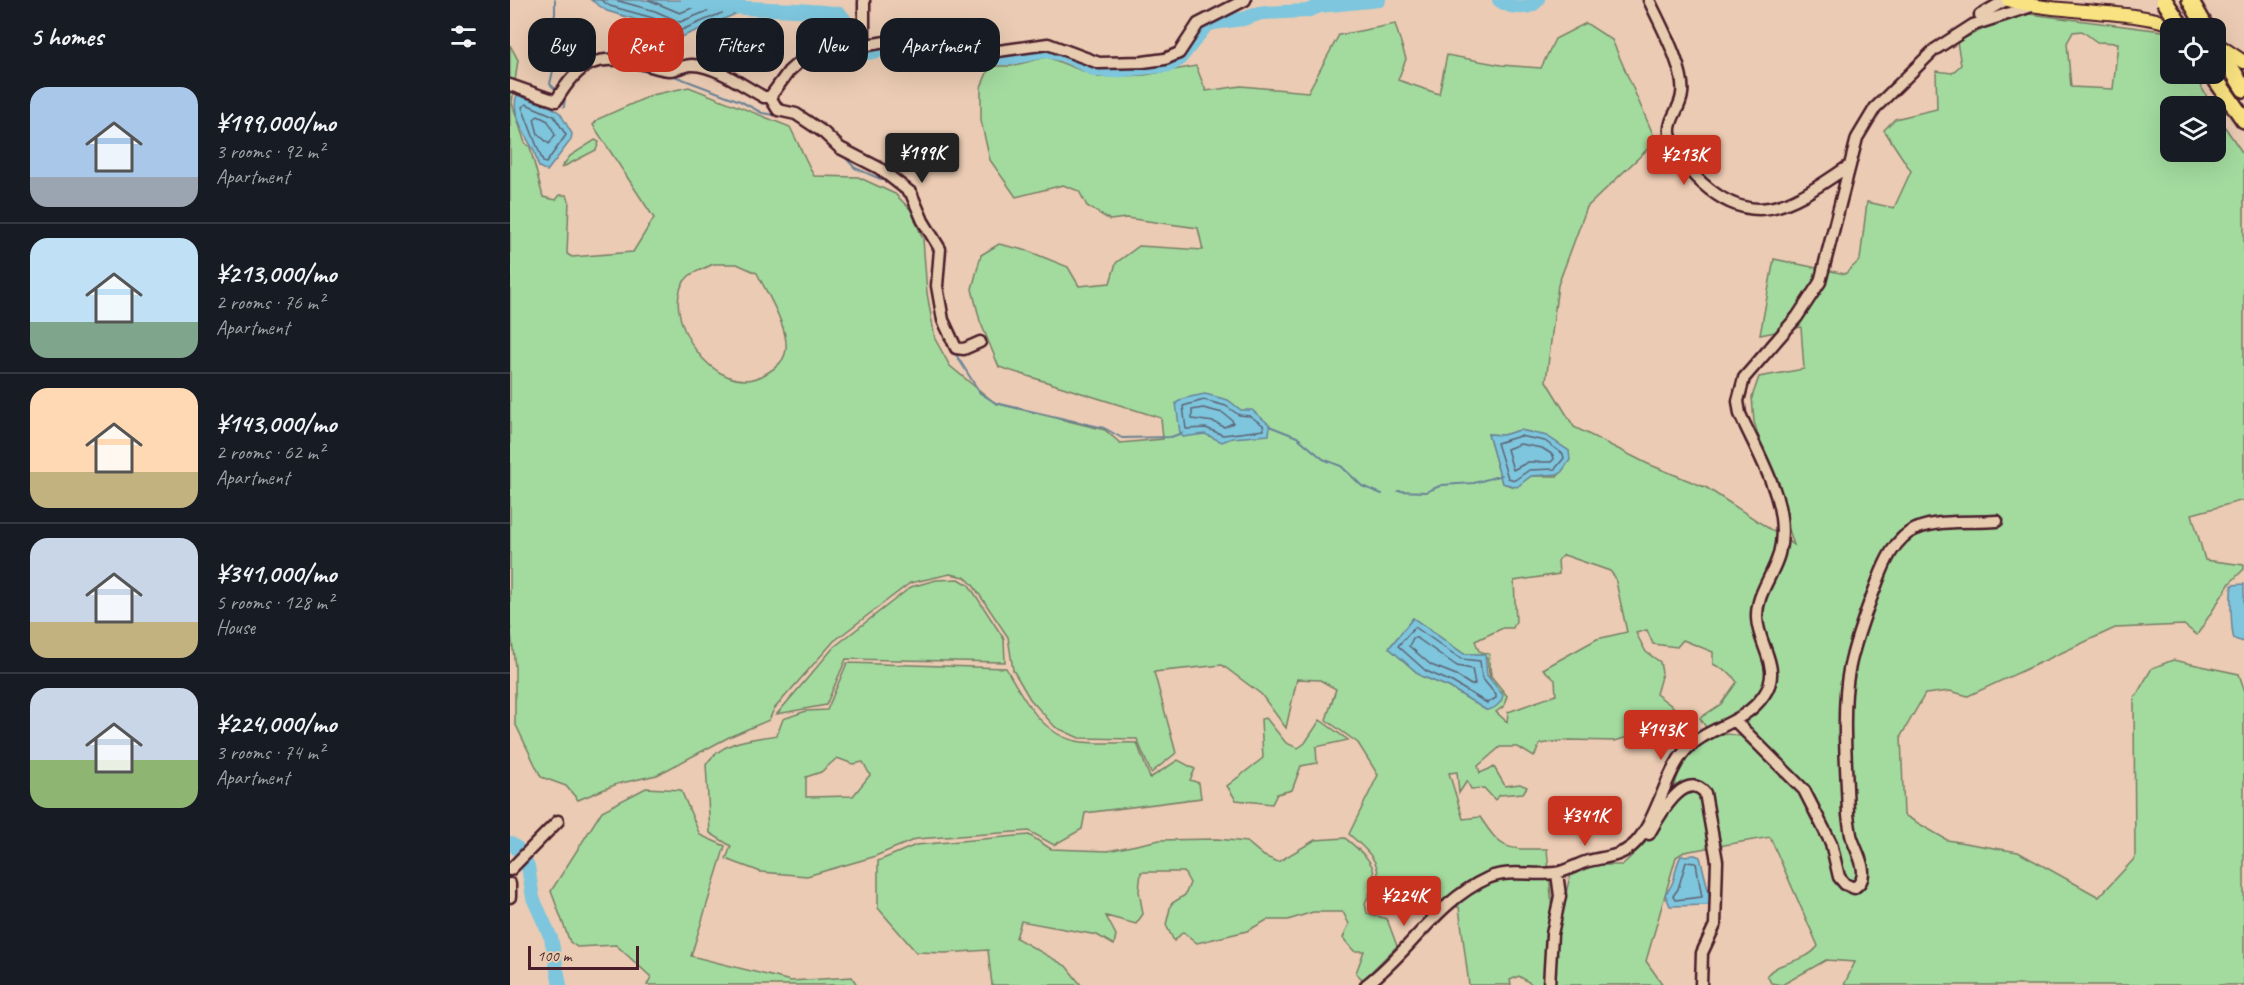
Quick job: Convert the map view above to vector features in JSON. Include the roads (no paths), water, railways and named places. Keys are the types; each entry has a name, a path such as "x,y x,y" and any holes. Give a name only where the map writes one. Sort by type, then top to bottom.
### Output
{"highway":[{"path":"2164,0 2176,18"},
{"path":"2190,0 2200,18"},
{"path":"2226,54 2239,68 2244,89"},
{"path":"2219,84 2244,120"}],"main road":[{"path":"2007,0 2032,6 2160,21"}],"street":[{"path":"862,18 864,0"},
{"path":"868,45 939,33 957,36 991,52 1047,44 1099,63 1143,62 1165,59 1179,53 1198,24 1245,0"},
{"path":"1649,0 1666,29 1683,92 1670,126 1672,139 1693,174 1711,191 1744,209 1775,208 1802,198 1849,166"},
{"path":"1948,33 2007,0"},
{"path":"1366,985 1448,906 1486,879 1513,873 1557,873 1625,851 1643,832 1675,765 1685,751 1702,738 1736,722 1761,700 1772,680 1771,663 1757,619 1758,608 1778,558 1784,526 1773,487 1740,414 1740,388 1755,362 1797,317 1820,282 1857,138 1870,114 1911,70 1934,50 1973,25 2032,6"},
{"path":"510,85 556,101 574,73 587,64 594,61 625,60 670,70 692,64 707,68 764,97 770,97"},
{"path":"770,97 796,64"},
{"path":"770,97 778,110 796,114 823,132 840,148 879,168 911,193 923,221 940,249 937,286 943,320 956,348 964,349 980,342"},
{"path":"1736,722 1776,764 1800,784 1831,843 1839,877 1848,887 1860,884 1863,877 1862,866 1851,836 1848,815 1847,696 1855,646 1880,574 1893,549 1903,537 1916,529 1943,524 1997,521"},
{"path":"1625,851 1633,853 1641,845 1666,802 1692,787 1698,787 1705,792 1717,861 1715,925 1702,953 1701,985"},
{"path":"510,870 558,821"},
{"path":"1549,985 1552,934 1560,896 1557,873"},
{"path":"510,884 510,897"}],"water":[{"path":"591,0 728,0 738,4 738,13 726,18 696,18 696,31 684,36 684,18 631,18 607,11"},
{"path":"517,95 551,107 560,113 572,134 571,140 547,171 539,167 534,151 519,123 515,108"},
{"path":"1205,394 1228,400 1241,410 1252,410 1270,425 1269,435 1232,438 1222,442 1205,434 1183,437 1180,433 1176,403 1185,398"},
{"path":"1520,430 1547,436 1569,451 1570,460 1560,474 1531,476 1517,487 1502,483 1488,434 1503,435"},
{"path":"2244,584 2244,642 2234,639 2231,604 2232,585"},
{"path":"1413,618 1464,654 1485,654 1487,675 1503,695 1497,706 1486,710 1449,687 1421,676 1389,648"},
{"path":"1681,856 1700,857 1712,905 1670,906 1665,894 1669,890"}],"waterway":[{"path":"555,0 555,14 549,37 557,53 550,84 556,90"},
{"path":"688,0 725,7 840,14 858,45 867,53 935,40 948,41 988,58 1011,58 1046,51 1064,55 1096,70 1114,71 1170,65 1179,60 1206,26 1213,23 1243,19 1261,13 1307,11 1320,6 1379,0"},
{"path":"1499,0 1519,7 1530,6 1538,0"},
{"path":"596,67 608,66"},
{"path":"669,74 740,101 762,113 781,116"},
{"path":"564,107 565,96"},
{"path":"840,152 855,168 890,183"},
{"path":"955,353 980,393 996,403 1104,428 1122,438 1171,437 1182,433"},
{"path":"1269,426 1297,437 1323,459 1341,466 1362,486 1382,494"},
{"path":"1398,491 1426,492 1442,485 1474,483 1502,475"},
{"path":"510,843 517,848 528,866 533,898 551,938 560,985"}]}
